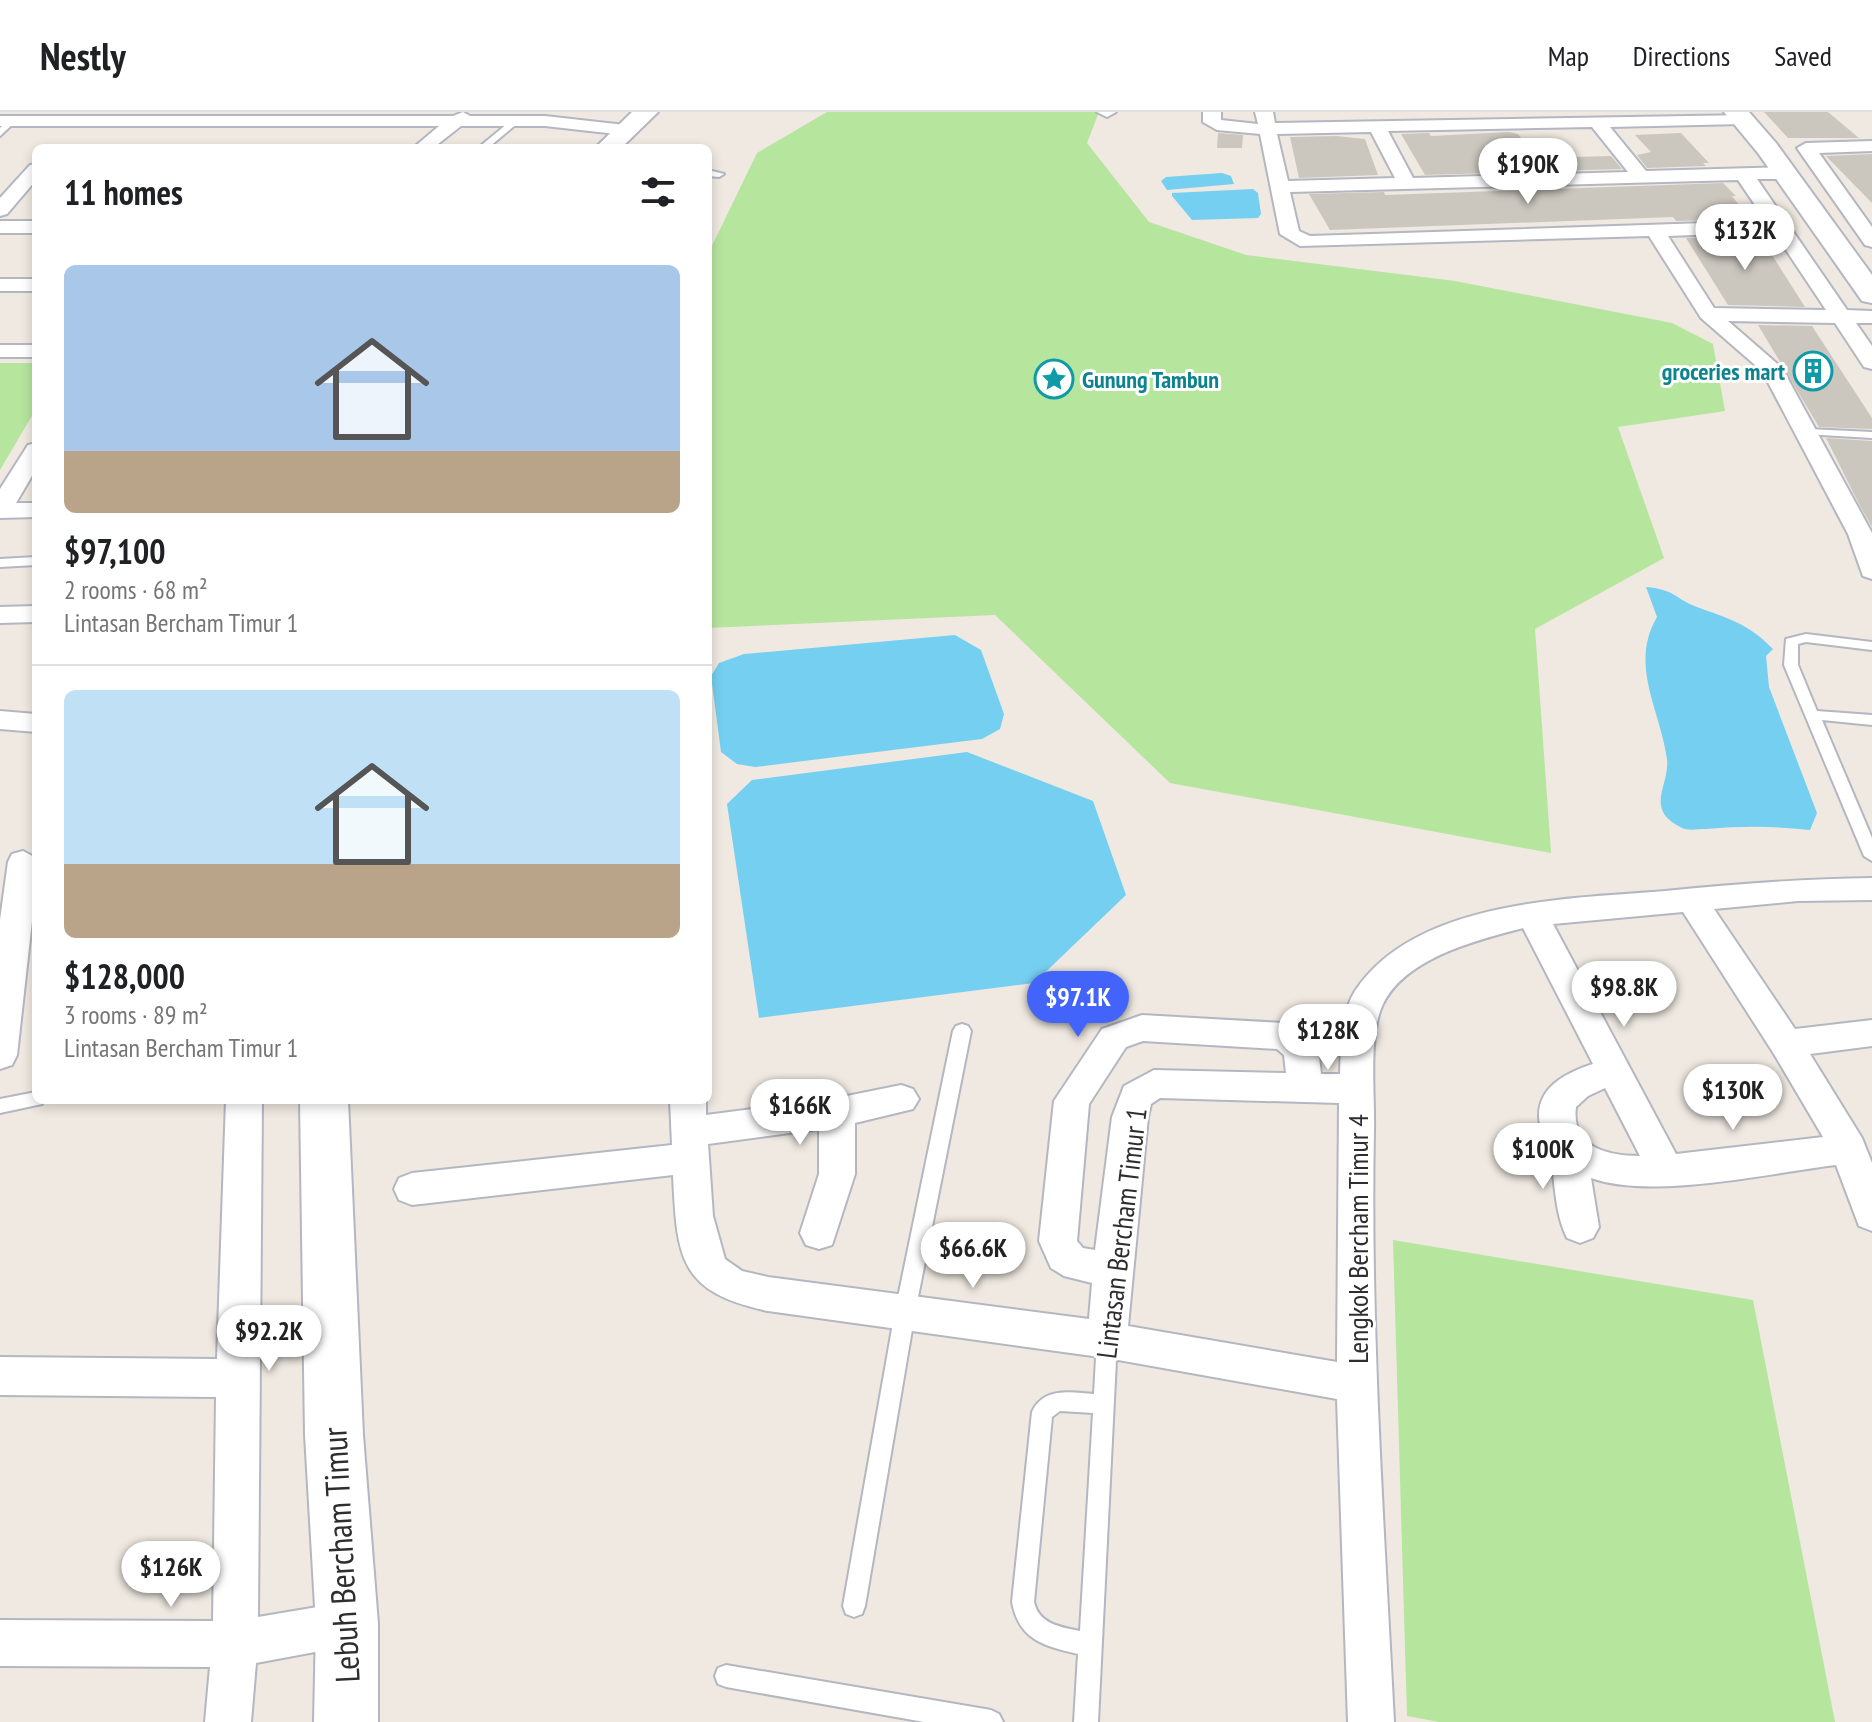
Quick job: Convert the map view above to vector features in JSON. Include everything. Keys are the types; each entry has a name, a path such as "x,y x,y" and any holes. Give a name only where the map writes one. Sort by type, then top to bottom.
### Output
{"street":[{"path":"611,144 646,112"},
{"path":"1212,112 1212,122 1225,128 1265,120 1377,127 1598,124 1740,116 1767,148 1872,295"},
{"path":"427,144 462,117"},
{"path":"4,125 80,121 521,117 625,130"},
{"path":"1265,120 1290,234 1299,240 1316,242 1780,226"},
{"path":"64,138 80,121"},
{"path":"1598,124 1639,174"},
{"path":"570,141 586,126"},
{"path":"1377,127 1406,182"},
{"path":"1767,148 1872,146"},
{"path":"1810,148 1836,195 1872,241"},
{"path":"0,210 6,195 32,173"},
{"path":"1743,173 1872,362"},
{"path":"1279,187 1639,174 1785,173"},
{"path":"1836,195 1860,194"},
{"path":"0,227 32,227"},
{"path":"1654,229 1708,314 1771,368 1860,534 1872,571"},
{"path":"0,285 32,285"},
{"path":"1708,314 1872,317"},
{"path":"0,351 32,351"},
{"path":"0,510 32,457"},
{"path":"0,510 32,510"},
{"path":"0,615 32,614"},
{"path":"0,720 32,723"},
{"path":"0,1055 20,861"},
{"name":"Lengkok Bercham Timur 4","path":"1371,1722 1357,1384 1355,1172 1359,1032 1368,999 1388,975 1419,951 1455,934 1532,914 1798,890 1872,889"},
{"path":"1691,899 1786,1044 1849,1149 1872,1215"},
{"path":"1532,914 1666,1171"},
{"path":"1112,1269 1070,1261 1059,1249 1058,1241 1072,1101 1114,1038 1142,1028 1283,1036 1296,1042 1301,1051 1305,1086"},
{"path":"1786,1044 1872,1033"},
{"path":"1580,1227 1567,1146 1557,1128 1557,1112 1571,1088 1613,1071"},
{"name":"Lintasan Bercham Timur 1","path":"1107,1340 1130,1117 1136,1096 1142,1089 1154,1084 1171,1084 1358,1089"},
{"path":"412,1189 689,1130 837,1112 901,1099"},
{"path":"228,1722 235,1644 244,1104"},
{"name":"Lebuh Bercham Timur","path":"324,1104 334,1435 347,1624 346,1722"},
{"path":"819,1233 837,1174 837,1112"},
{"path":"689,1130 697,1243 710,1270 727,1281 758,1291 1107,1340 1357,1384"},
{"path":"1567,1146 1594,1165 1617,1171 1666,1171 1849,1149"},
{"path":"0,1376 237,1378"},
{"path":"0,1643 235,1644 347,1624"}],"lane":[{"path":"487,144 521,117"},
{"path":"1808,432 1872,435"},
{"path":"0,563 32,561"},
{"path":"1872,646 1806,638 1791,642 1791,665 1872,856"},
{"path":"1814,715 1872,720"},
{"path":"854,1606 905,1312 962,1031"},
{"path":"0,1106 32,1100"},
{"name":"Lintasan Bercham Timur 1","path":"1086,1722 1107,1340"},
{"path":"1089,1645 1036,1630 1024,1613 1023,1602 1042,1412 1057,1401 1103,1404"},
{"path":"726,1676 896,1714 991,1722"}],"green space":[{"name":"Gunung Tambun","path":"827,112 1099,112 1087,143 1149,222 1246,255 1455,281 1672,323 1713,344 1725,411 1618,427 1664,558 1535,629 1551,853 1170,783 995,615 712,628 712,246 757,153"},
{"path":"0,363 32,363 32,416 0,470"},
{"path":"1393,1240 1753,1300 1835,1722 1439,1722 1407,1716"}],"water":[{"path":"1222,173 1231,176 1234,184 1167,190 1161,181 1166,177"},
{"path":"1253,189 1258,193 1261,214 1258,218 1192,220 1172,196 1172,193"},
{"path":"1646,587 1669,592 1689,604 1738,623 1773,649 1766,656 1769,687 1817,813 1810,830 1758,827 1688,829 1670,821 1664,813 1661,796 1667,759 1646,670 1649,635 1657,617"},
{"path":"955,635 981,650 1004,714 1000,729 982,739 755,767 737,764 721,752 712,674 719,663 744,654"},
{"path":"967,752 1093,801 1126,895 1034,983 759,1018 727,804 752,780"}],"building":[{"path":"1764,112 1828,112 1859,138 1788,138"},
{"path":"1218,133 1243,135 1242,148 1217,148"},
{"path":"1429,133 1431,136 1518,134 1536,158 1611,156 1622,169 1425,175 1401,134"},
{"path":"1681,133 1709,163 1703,163 1706,166 1647,168 1637,155 1651,152 1635,135"},
{"path":"1290,137 1365,139 1378,175 1299,178"},
{"path":"1872,154 1872,203 1826,156"},
{"path":"1723,183 1736,196 1732,196 1750,219 1676,221 1673,217 1330,230 1309,194 1384,192 1385,195"},
{"path":"1760,236 1805,307 1728,305 1686,238"},
{"name":"groceries mart","path":"1758,325 1812,326 1872,418 1872,429 1819,427"},
{"path":"1826,438 1872,441 1872,527 1860,506"}],"place":[{"name":"groceries mart","path":"1813,371"},
{"name":"Gunung Tambun","path":"1054,379"}]}
